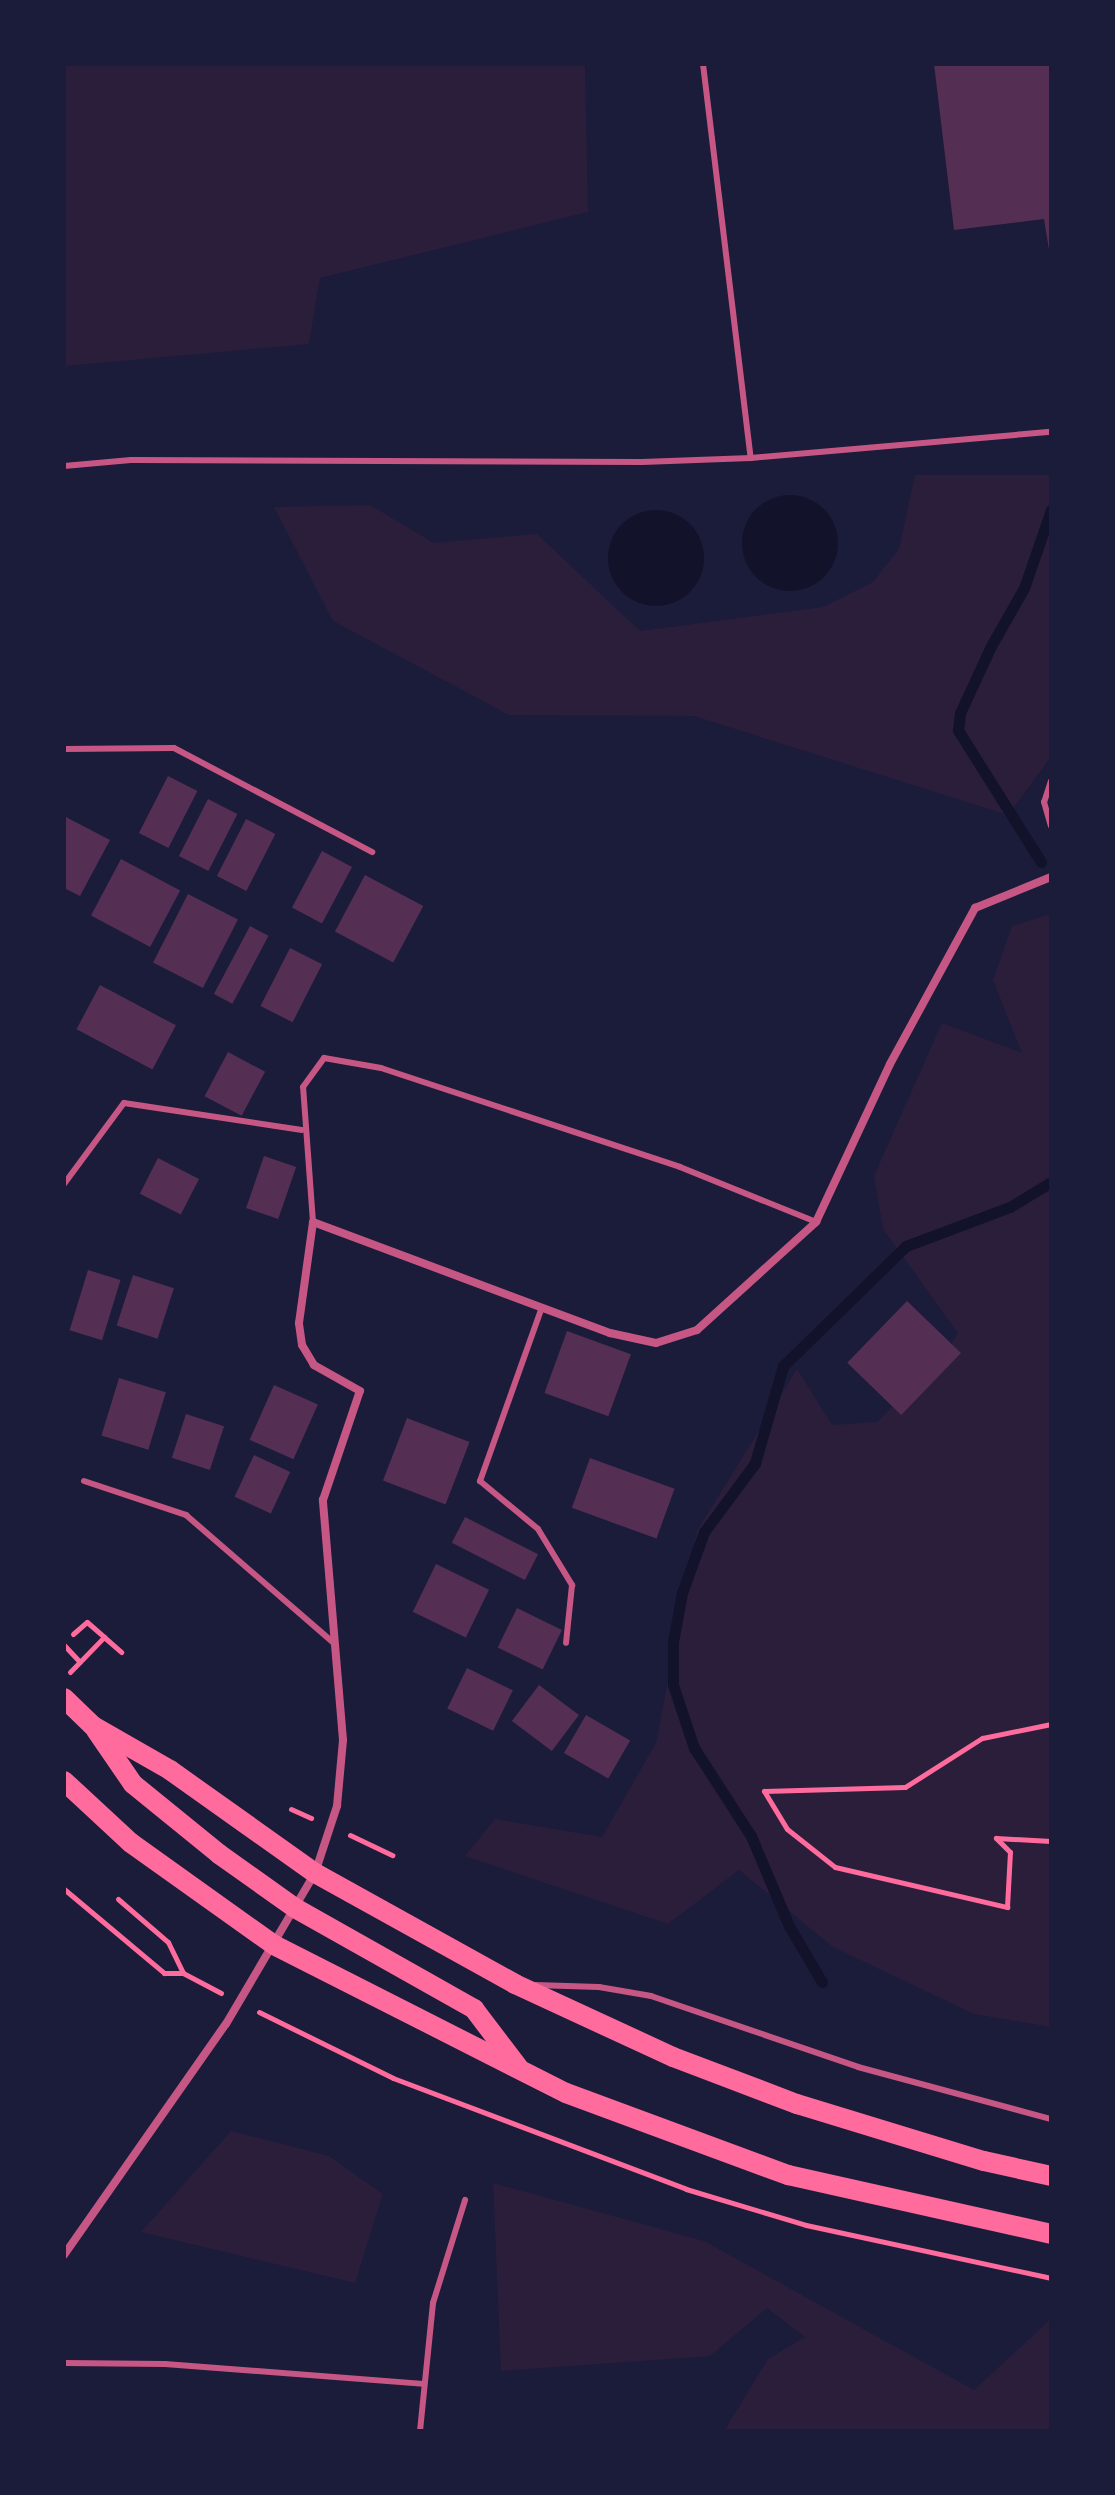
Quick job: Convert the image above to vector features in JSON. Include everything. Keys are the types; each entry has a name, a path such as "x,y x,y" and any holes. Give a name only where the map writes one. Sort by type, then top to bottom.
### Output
{"main road":[{"path":"64,1698 93,1726 133,1784 295,1908 474,2009 520,2070"},
{"path":"93,1726 170,1770 315,1873 515,1984 673,2057 797,2104 984,2161 1051,2176"},
{"path":"64,1781 131,1843 274,1945 520,2070 638,2123 788,2175 1051,2234"}],"street":[{"path":"64,2255 226,2024 274,1945 315,1873 341,1788 336,1645 323,1500 360,1391 314,1365 302,1345 299,1323 313,1222 610,1333 656,1343 697,1330 816,1222 890,1064 975,908 1051,877"}],"lane":[{"path":"703,64 751,458"},
{"path":"64,466 131,460 751,458 1051,432"},
{"path":"64,749 174,748 372,852"},
{"path":"1051,781 1044,802 1051,826"},
{"path":"313,1222 302,1130 303,1087 324,1058 343,1060 680,1167 816,1222"},
{"path":"64,1184 124,1103 302,1130"},
{"path":"542,1307 480,1481 538,1529 572,1585 566,1643"},
{"path":"84,1481 186,1515 336,1645"},
{"path":"515,1984 599,1987 651,1996 858,2067 1051,2119"},
{"path":"420,2431 433,2303 465,2200"},
{"path":"64,2363 165,2364 423,2384"}],"path":[{"path":"73,1634 87,1622 121,1652"},
{"path":"64,1678 104,1637"},
{"path":"64,1645 80,1662"},
{"path":"1051,1724 982,1738 905,1787 764,1791 787,1829 835,1867 1007,1907 1010,1852 996,1838 1051,1841"},
{"path":"64,1889 164,1973 183,1973 168,1942 118,1899"},
{"path":"302,2034 393,2078 686,2189 806,2225 1051,2278"}],"shaded area":[{"path":"64,64 585,64 588,212 320,278 309,344 64,366"},
{"path":"915,475 1051,475 1051,757 1008,815 694,716 509,715 333,621 274,507 370,505 434,543 537,534 640,631 823,607 873,582 899,549"},
{"path":"790,495 808,498 824,509 835,525 838,543 835,561 824,577 808,588 790,591 772,588 756,577 745,561 742,543 745,525 756,509 772,498"},
{"path":"656,510 674,513 690,524 701,540 704,558 701,576 690,592 674,603 656,606 638,603 622,592 611,576 608,558 611,540 622,524 638,513"},
{"path":"1051,914 1051,2027 974,2014 833,1947 739,1870 668,1924 465,1856 495,1819 602,1837 656,1743 697,1531 797,1369 832,1425 877,1422 945,1355 958,1333 883,1229 874,1176 942,1023 1022,1053 993,980 1012,926"},
{"path":"231,2131 329,2156 383,2194 355,2283 141,2232"},
{"path":"493,2183 704,2241 974,2390 1051,2319 1051,2431 724,2431 768,2359 805,2337 767,2308 710,2356 501,2371"}],"building":[{"path":"934,64 1051,64 1051,262 1044,219 954,230"},
{"path":"168,776 197,791 168,848 139,833"},
{"path":"208,799 237,814 208,871 179,856"},
{"path":"64,816 110,840 80,896 64,888"},
{"path":"246,819 275,834 246,891 217,876"},
{"path":"322,851 352,867 322,923 292,908"},
{"path":"121,859 180,890 150,947 91,916"},
{"path":"365,875 423,906 393,962 335,932"},
{"path":"188,894 238,919 203,988 153,963"},
{"path":"250,926 269,936 232,1004 214,994"},
{"path":"290,948 322,964 293,1022 260,1006"},
{"path":"100,985 176,1025 152,1070 77,1029"},
{"path":"228,1052 265,1072 242,1116 205,1096"},
{"path":"264,1156 296,1167 278,1219 246,1208"},
{"path":"158,1158 199,1179 181,1215 140,1194"},
{"path":"88,1270 121,1280 102,1340 70,1330"},
{"path":"133,1275 174,1288 158,1339 117,1325"},
{"path":"907,1301 961,1353 901,1415 847,1363"},
{"path":"567,1331 631,1354 608,1416 544,1393"},
{"path":"119,1378 166,1392 148,1450 101,1435"},
{"path":"274,1385 318,1405 293,1459 250,1440"},
{"path":"186,1414 224,1426 210,1470 172,1458"},
{"path":"407,1418 470,1442 446,1505 383,1481"},
{"path":"254,1455 290,1472 271,1514 235,1497"},
{"path":"590,1458 675,1489 656,1539 572,1508"},
{"path":"465,1517 538,1554 525,1580 452,1543"},
{"path":"436,1564 489,1590 466,1637 413,1612"},
{"path":"517,1608 562,1630 543,1669 498,1648"},
{"path":"467,1668 513,1690 493,1731 447,1708"},
{"path":"539,1685 579,1715 552,1751 512,1721"},
{"path":"586,1715 630,1740 608,1779 564,1753"}],"waterway":[{"path":"1041,862 958,730 960,713 991,646 1024,588 1051,510"},
{"path":"822,1982 789,1926 751,1836 694,1748 673,1685 673,1642 682,1593 704,1532 755,1463 783,1366 906,1246 1010,1207 1051,1182"}]}
